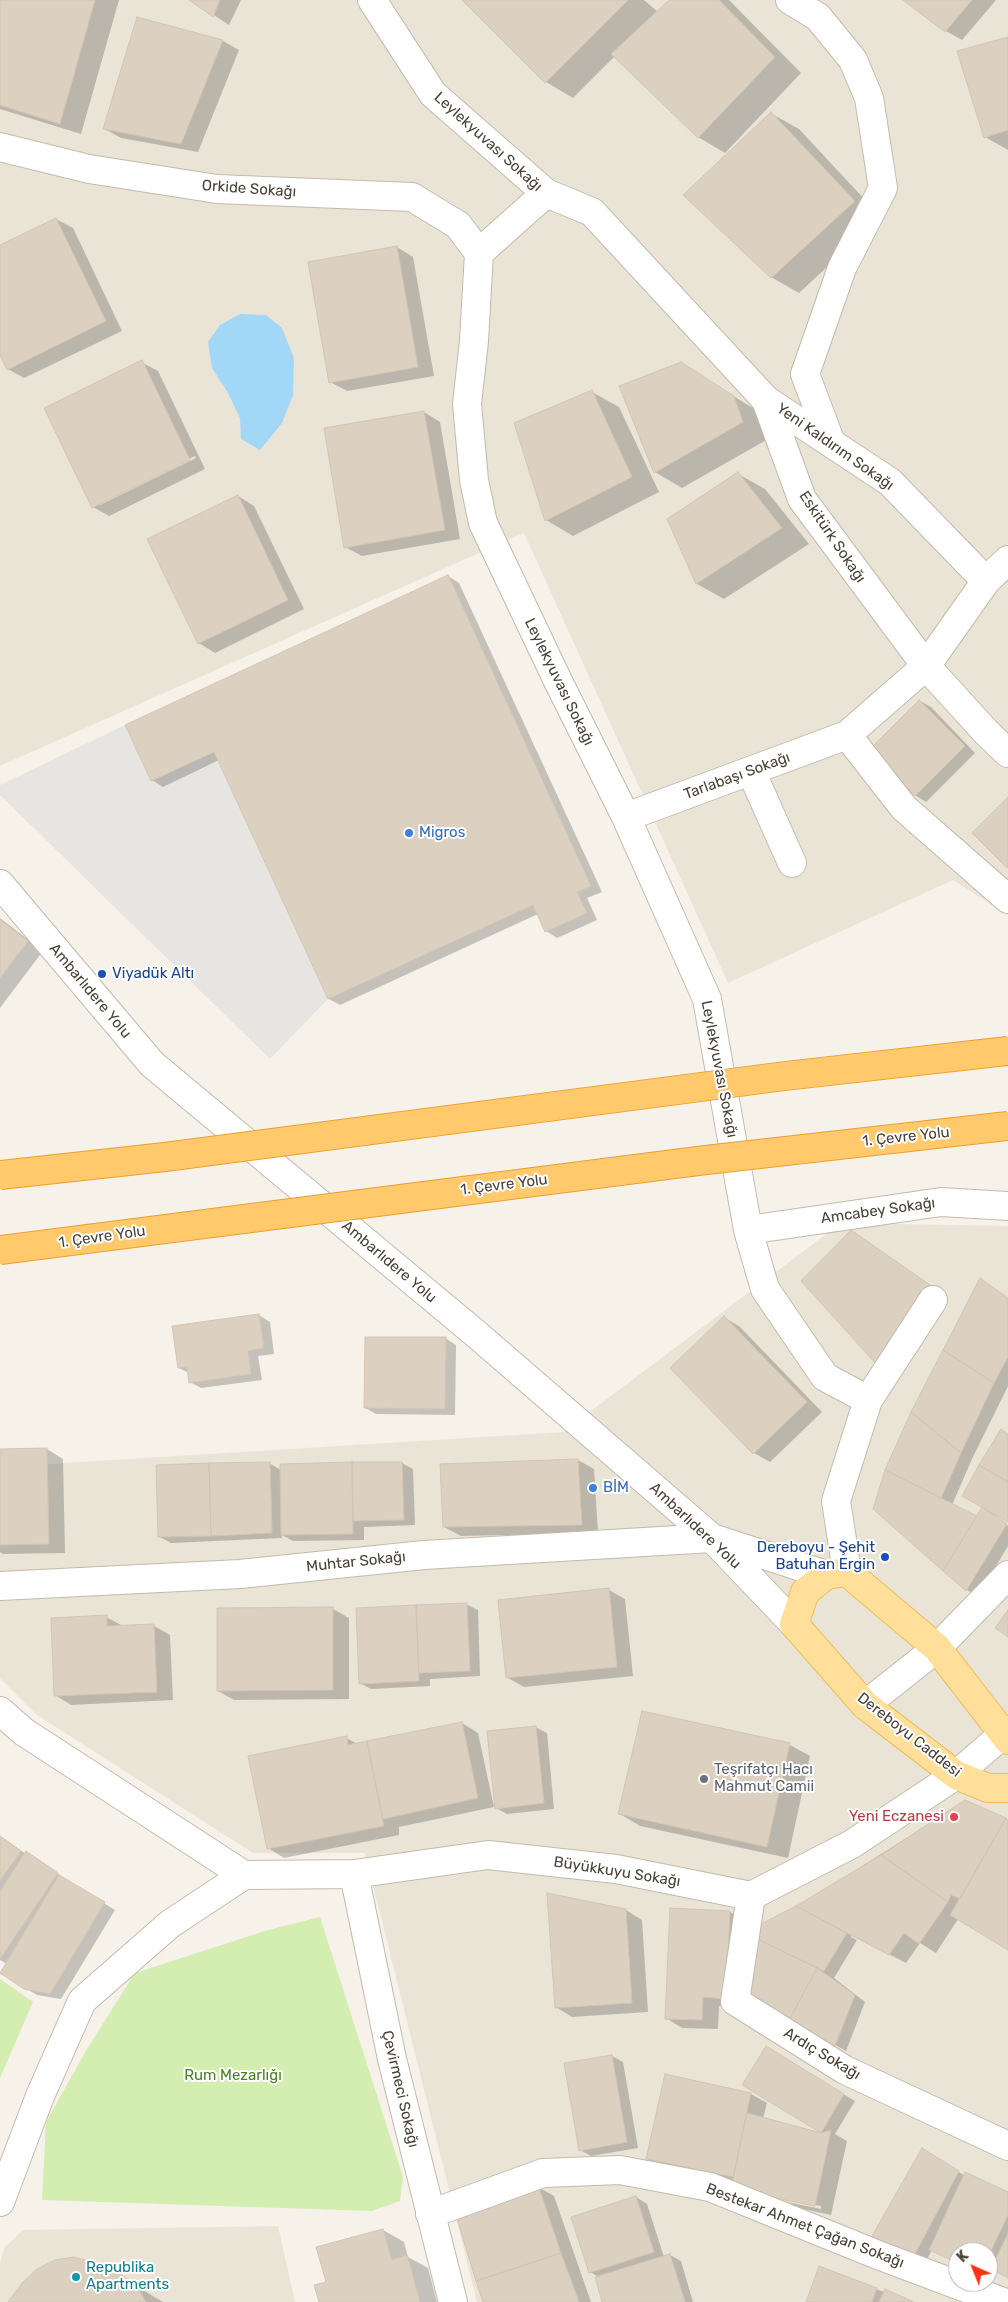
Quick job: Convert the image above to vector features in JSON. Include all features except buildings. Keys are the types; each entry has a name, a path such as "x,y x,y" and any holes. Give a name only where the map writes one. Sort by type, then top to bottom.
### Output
{"highway":[{"path":"0,1174 165,1157 785,1076 1008,1052"},
{"name":"1. Çevre Yolu","path":"0,1250 667,1164 1008,1126"}],"main road":[{"path":"794,1624 805,1592 836,1574 937,1648 1006,1734"},
{"name":"Dereboyu Caddesi","path":"794,1624 865,1705 956,1775 988,1788 1008,1788"}],"street":[{"name":"Leylekyuvası Sokağı","path":"372,0 433,94 546,193 479,253 474,341 467,404 474,480 483,523 557,679 626,817 707,999 748,1230 765,1289 825,1377 868,1400"},
{"path":"790,0 818,17 853,60 869,98 883,188 842,268 805,374 831,443"},
{"name":"Orkide Sokağı","path":"0,147 89,169 217,189 412,197 458,225 479,253"},
{"name":"Eskitürk Sokağı","path":"546,193 592,212 766,400 802,499 926,666 986,732 1008,753"},
{"name":"Yeni Kaldırım Sokağı","path":"766,400 890,482 986,581"},
{"path":"1008,560 986,581 926,666 847,735 904,808 1008,899"},
{"name":"Tarlabaşı Sokağı","path":"626,817 847,735"},
{"path":"751,771 792,863"},
{"name":"Ambarlıdere Yolu","path":"0,884 152,1064 475,1333 712,1538 794,1624"},
{"name":"Amcabey Sokağı","path":"748,1230 941,1202 1008,1206"},
{"path":"712,1538 836,1574 836,1501 868,1400 933,1300"},
{"name":"Muhtar Sokağı","path":"0,1586 240,1574 424,1555 712,1538"},
{"path":"865,1705 937,1648 1008,1575"},
{"path":"0,1711 24,1732 244,1875 170,1924 82,2001 40,2096 0,2202"},
{"path":"752,1896 852,1844 956,1775 1006,1734"},
{"name":"Büyükkuyu Sokağı","path":"244,1875 354,1874 488,1855 616,1869 752,1896"},
{"name":"Çevirmeci Sokağı","path":"354,1874 392,2059 453,2302"},
{"name":"Ardıç Sokağı","path":"752,1896 735,2001 845,2070 1008,2146"},
{"name":"Bestekar Ahmet Çağan Sokağı","path":"430,2214 543,2173 620,2170 710,2187 878,2255 1003,2302"}],"shaded area":[{"path":"0,0 1008,0 1008,915 953,880 728,983 524,533 0,766"},
{"path":"125,725 151,781 214,752 328,999 270,1059 0,795 0,785"},
{"path":"841,1223 1008,1226 1008,2302 477,2302 365,1853 253,1853 37,1715 0,1678 0,1467 563,1432"},
{"name":"Republika Apartments","path":"278,2226 295,2302 0,2302 0,2263 4,2248 23,2230"}],"green space":[{"name":"Rum Mezarlığı","path":"320,1917 403,2177 400,2201 372,2211 42,2200 46,2122 87,2049 135,1973 268,1930"},
{"path":"0,1979 33,2002 0,2078"}],"water":[{"path":"240,314 266,315 282,328 294,358 293,395 282,423 260,450 241,439 240,418 228,393 212,368 208,342 220,325"}],"place":[{"name":"Migros","path":"409,833"},
{"name":"Viyadük Altı","path":"102,974"},
{"name":"BİM","path":"593,1488"},
{"name":"Dereboyu - Şehit Batuhan Ergin","path":"885,1557"},
{"name":"Teşrifatçı Hacı Mahmut Camii","path":"704,1779"},
{"name":"Yeni Eczanesi","path":"954,1817"},
{"name":"Republika Apartments","path":"76,2277"}]}
